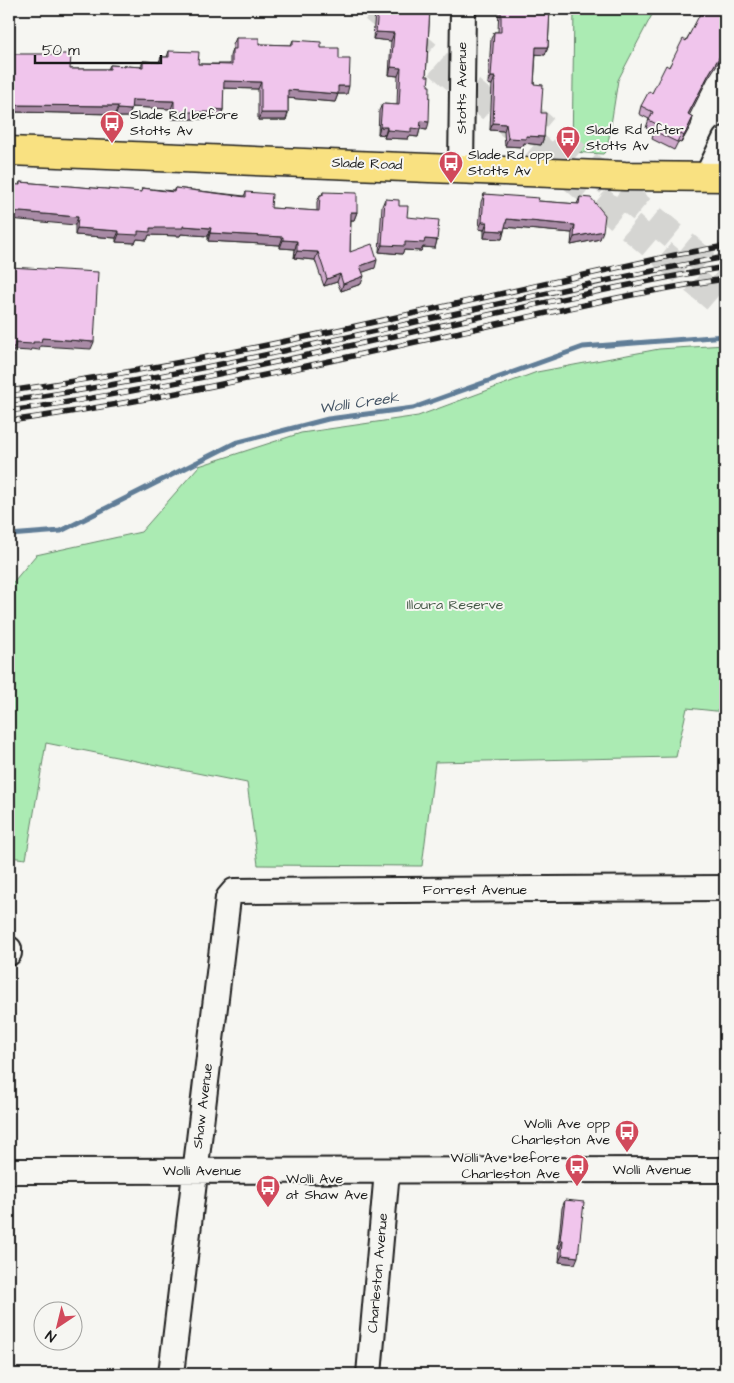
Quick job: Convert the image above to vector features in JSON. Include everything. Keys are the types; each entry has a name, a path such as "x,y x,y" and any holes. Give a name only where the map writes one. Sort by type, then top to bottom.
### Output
{"main road":[{"name":"Slade Road","path":"9,151 716,177"}],"street":[{"name":"Stotts Avenue","path":"461,168 463,9"},
{"path":"716,177 725,139"},
{"name":"Forrest Avenue","path":"228,898 234,891 725,888"},
{"name":"Shaw Avenue","path":"170,1374 228,898"},
{"path":"9,948 9,953"},
{"name":"Wolli Avenue","path":"9,1171 725,1170"},
{"name":"Charleston Avenue","path":"369,1374 387,1171"}],"green space":[{"path":"574,9 655,9 618,80 607,150 603,154 572,152"},
{"name":"Illoura Reserve","path":"725,345 725,712 687,708 676,757 435,762 422,866 258,865 247,783 46,743 26,859 9,857 9,587 36,555 141,532 199,466 301,433 418,416 537,372 659,349"}],"building":[{"path":"378,9 430,9 426,76 429,76 428,86 430,86 429,122 421,121 420,129 411,128 411,132 387,130 387,127 380,127 382,104 399,105 401,68 391,67 394,33 376,32"},
{"path":"501,9 550,9 548,47 536,47 534,84 543,85 541,113 546,113 544,137 508,138 506,124 493,123 495,77 491,77 494,32 501,32"},
{"path":"706,9 725,9 725,48 688,114 693,117 684,136 681,134 677,142 654,131 658,125 649,120 653,112 641,106 649,91 652,93 666,65 669,67 683,39 686,41 700,14 702,15"},
{"path":"236,38 259,38 259,44 293,45 293,40 321,42 321,48 339,48 339,59 350,59 349,86 338,86 338,94 288,90 288,113 261,113 261,82 224,81 223,110 215,109 215,112 174,112 174,101 132,100 131,110 118,109 118,106 17,105 17,103 9,103 9,54 71,54 70,69 110,69 110,65 143,67 143,61 160,62 161,57 169,57 169,51 199,52 198,64 232,65 232,49 236,49"},
{"path":"20,182 142,192 142,188 174,192 175,188 246,197 246,192 272,194 271,208 319,211 320,195 323,195 323,192 357,193 357,212 351,212 350,252 372,244 377,260 360,266 364,276 343,284 340,274 327,279 318,252 297,251 297,241 283,240 283,237 210,233 211,228 183,226 183,228 150,228 150,232 138,231 138,235 119,234 119,231 77,228 78,217 9,211 9,184 20,185"},
{"path":"484,194 539,198 538,201 579,204 580,197 591,198 605,215 603,231 574,237 575,225 507,219 504,231 486,230 487,222 482,222"},
{"path":"385,199 399,200 399,206 408,206 407,217 439,220 437,240 425,239 424,243 405,242 405,246 382,245"},
{"path":"9,267 98,272 94,342 42,338 41,342 33,342 33,344 15,343 15,347 9,347"},
{"path":"565,1200 584,1202 578,1257 562,1255 563,1240 560,1240"}],"waterway":[{"name":"Wolli Creek","path":"9,535 61,531 235,443 328,419 413,408 583,347 725,336"}],"tunnel":[{"path":"374,9 725,307"},
{"path":"523,111 725,279"}],"railway":[{"path":"9,391 93,378 260,347 675,255 725,246"},
{"path":"9,401 189,370 636,274 725,257"},
{"path":"9,411 189,380 546,302 725,267"},
{"path":"9,421 182,392 597,302 725,279"}],"place":[{"name":"Slade Rd before Stotts Av","path":"112,144"},
{"name":"Slade Rd after Stotts Av","path":"568,159"},
{"name":"Slade Rd opp Stotts Av","path":"451,184"},
{"name":"Wolli Ave opp Charleston Ave","path":"627,1153"},
{"name":"Wolli Ave before Charleston Ave","path":"577,1187"},
{"name":"Wolli Ave at Shaw Ave","path":"268,1208"}]}
